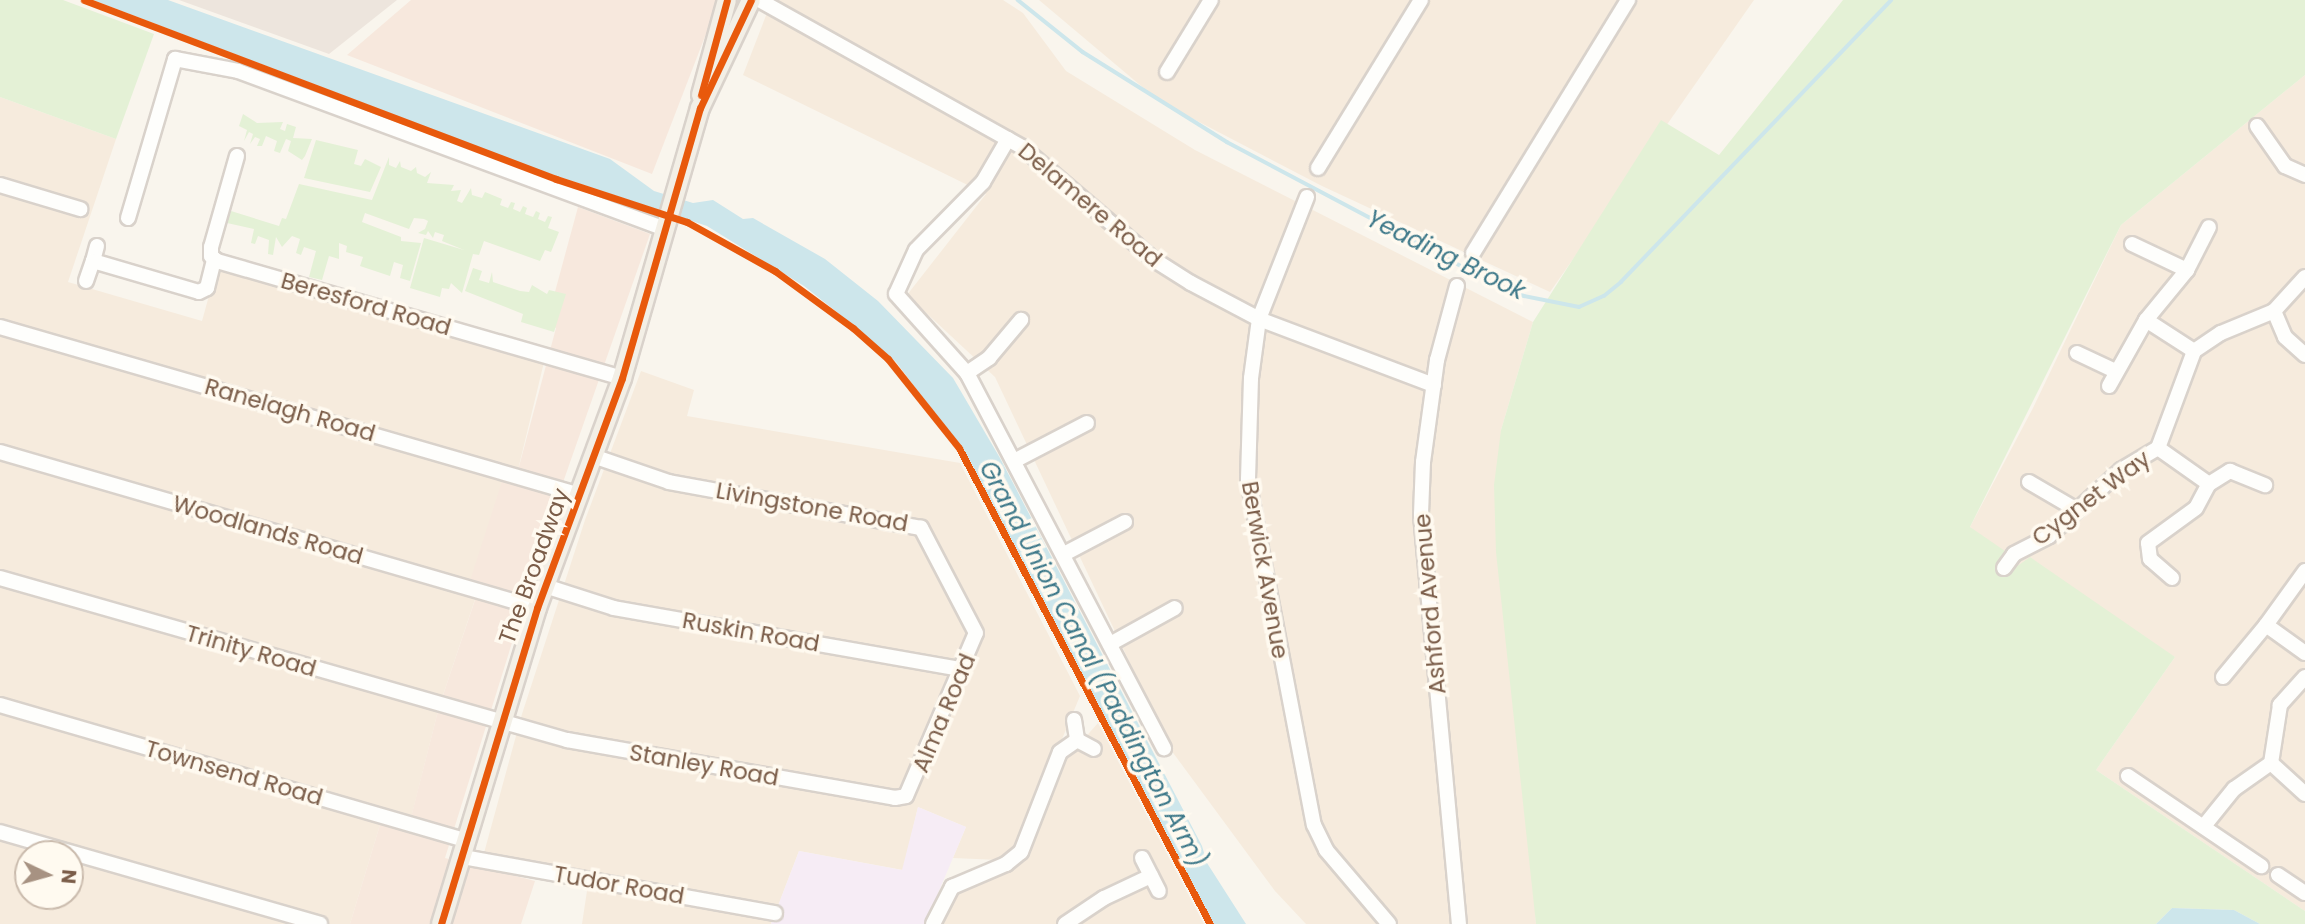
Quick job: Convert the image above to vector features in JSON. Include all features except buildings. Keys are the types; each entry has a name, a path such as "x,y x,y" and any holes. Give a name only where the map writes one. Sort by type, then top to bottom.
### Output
{"main road":[{"path":"699,108 718,24 727,0"},
{"path":"699,108 751,0"},
{"path":"718,24 738,31"},
{"name":"The Broadway","path":"441,924 537,608 622,378 699,108"}],"street":[{"name":"Delamere Road","path":"759,0 1008,139 1153,259 1259,319 1434,385"},
{"path":"1167,72 1211,0"},
{"path":"1318,168 1421,0"},
{"path":"1473,253 1628,0"},
{"path":"128,218 175,59 238,71 664,225"},
{"path":"2257,126 2286,166 2305,175"},
{"path":"1008,139 983,182 916,250 896,290 900,301 967,373 1016,460 1164,749"},
{"path":"93,261 201,292 207,288 214,259 211,247 237,156"},
{"path":"0,185 80,209"},
{"name":"Berwick Avenue","path":"1307,197 1259,319 1251,378 1248,480 1312,818 1326,850 1389,924"},
{"path":"2109,386 2115,371 2146,320 2187,270 2209,227"},
{"path":"2132,244 2187,270"},
{"path":"86,281 97,246"},
{"name":"Beresford Road","path":"214,259 622,378"},
{"path":"2146,320 2194,351 2221,333 2274,311 2305,277"},
{"name":"Ashford Avenue","path":"1457,286 1434,385 1421,515 1459,924"},
{"path":"2274,311 2285,337 2305,355"},
{"path":"967,373 989,358 1021,320"},
{"name":"Ranelagh Road","path":"0,327 580,495"},
{"name":"Cygnet Way","path":"2004,568 2014,554 2049,536 2121,470 2158,448 2194,351"},
{"path":"2077,353 2115,371"},
{"path":"1016,460 1087,423"},
{"path":"2158,448 2209,484"},
{"name":"Woodlands Road","path":"0,452 537,608"},
{"name":"Livingstone Road","path":"593,456 669,482 916,525 975,628"},
{"path":"2172,578 2150,559 2148,543 2196,508 2209,484 2230,471 2265,485"},
{"path":"2029,482 2077,510"},
{"path":"1064,554 1125,522"},
{"path":"2223,677 2266,625 2305,571"},
{"name":"Trinity Road","path":"0,578 502,723"},
{"name":"Ruskin Road","path":"545,586 614,608 960,669"},
{"path":"1110,643 1175,608"},
{"path":"2266,625 2305,653"},
{"name":"Alma Road","path":"906,796 974,642 975,628"},
{"path":"2204,826 2234,789 2271,763 2280,705 2305,677"},
{"name":"Townsend Road","path":"0,705 465,849"},
{"path":"1074,720 1077,740"},
{"name":"Stanley Road","path":"502,723 593,745 895,798 906,796"},
{"path":"1077,740 1094,749"},
{"path":"933,924 945,896 958,882 1006,864 1021,852 1056,757 1077,740"},
{"path":"2271,763 2305,794"},
{"path":"2128,776 2260,866"},
{"path":"0,832 320,924"},
{"name":"Tudor Road","path":"465,849 775,913"},
{"path":"1142,858 1159,891"},
{"path":"2278,875 2305,893"},
{"path":"1065,924 1151,876"}],"shaded area":[{"path":"179,0 397,0 329,54"},
{"path":"411,0 719,0 652,174 347,55"},
{"path":"772,0 1003,0 1023,13 1066,71 1195,150 1533,322 1501,430 1536,924 1306,924 1275,891 1171,750 995,377 907,295 986,194 743,75"},
{"path":"1039,0 1754,0 1550,292 1322,186 1159,101"},
{"path":"2305,75 2305,911 2096,770 2175,657 2010,572 1970,527 2033,408 2121,225"},
{"path":"0,97 116,139 68,282 202,321 218,263 545,358 517,474 439,707 409,826 382,818 350,924 0,924"},
{"path":"578,207 650,234 553,511 445,858 535,881 521,924 350,924 382,818 409,825 439,707 477,594 467,590 505,472 517,474 556,328 546,325"},
{"path":"641,371 694,390 687,416 960,463 1080,696 1016,849 999,860 953,858 966,827 918,807 903,870 799,851 771,924 582,924 590,871 484,853 522,714 585,520"},
{"path":"1098,723 1204,924 934,924 945,898 1030,855 1058,768"},
{"path":"918,807 966,827 925,924 771,924 799,851 902,870"}],"green space":[{"path":"0,0 63,0 154,34 116,139 0,97"},
{"path":"1843,0 2305,0 2305,75 2121,225 1970,527 2005,551 2003,558 2009,572 2030,557 2175,657 2096,770 2305,911 2305,924 2260,924 2234,910 2172,908 2156,924 1536,924 1496,552 1494,485 1501,430 1533,322 1661,120 1719,155"},
{"path":"243,114 257,123 283,122 280,129 285,131 287,124 296,127 293,138 312,139 305,156 302,160 288,151 291,141 286,139 280,153 274,151 277,141 266,136 262,146 257,146 260,139 255,137 250,144 253,134 249,132 244,141 247,130 239,126"},
{"path":"316,140 358,150 354,164 361,166 365,159 381,167 370,192 304,178"},
{"path":"389,157 389,165 396,168 400,161 401,167 411,171 416,167 417,173 425,177 431,172 427,183 454,185 451,191 461,190 457,201 462,203 471,188 472,195 482,198 485,192 502,199 500,205 508,208 511,202 515,203 513,209 520,212 523,206 527,208 525,214 533,217 536,211 540,213 538,219 545,222 548,216 552,217 548,228 559,232 551,252 545,250 540,261 484,241 479,255 473,254 462,293 451,283 449,289 442,288 440,297 410,288 424,238 464,250 442,241 444,235 435,232 433,238 428,231 426,235 418,233 425,229 428,221 424,219 414,218 409,229 365,213 362,222 401,237 401,241 421,243 410,281 400,278 403,265 394,262 390,276 360,266 363,257 346,252 347,246 339,243 339,259 329,256 322,280 309,277 316,251 304,247 301,255 296,253 300,239 292,236 282,247 276,237 273,255 268,254 269,240 258,236 255,244 251,243 254,229 227,223 231,211 279,226 282,218 286,219 299,184 372,200"},
{"path":"473,268 482,271 479,280 489,283 492,272 493,282 520,291 529,292 532,285 547,294 549,290 566,294 554,332 521,322 523,314 465,291"}],"water":[{"name":"Grand Union Canal (Paddington Arm)","path":"93,0 168,0 610,159 654,191 693,203 713,200 743,219 753,218 825,259 878,301 953,378 1000,458 1202,846 1207,863 1246,924 1214,924 968,457 896,362 852,324 804,286 707,226 539,170"},
{"path":"2172,908 2234,910 2260,924 2156,924"}],"waterway":[{"name":"Yeading Brook","path":"1018,0 1083,52 1227,142 1489,281 1524,296 1579,307 1604,296 1621,282 1891,0"}],"cycle path":[{"path":"84,0 556,179 687,222 775,271 853,328 888,359 959,448 1210,924"},
{"path":"701,95 727,0"},
{"path":"441,924 537,608 622,378 700,108 751,0"}]}
